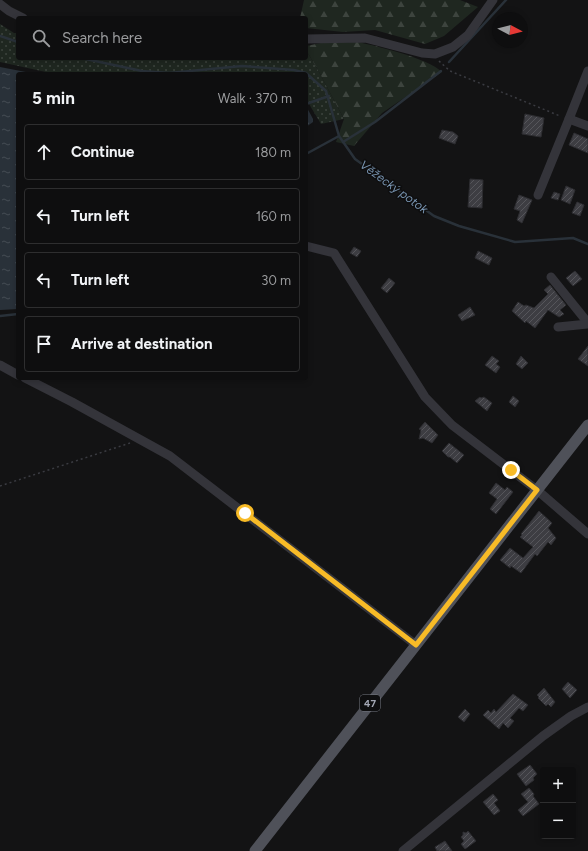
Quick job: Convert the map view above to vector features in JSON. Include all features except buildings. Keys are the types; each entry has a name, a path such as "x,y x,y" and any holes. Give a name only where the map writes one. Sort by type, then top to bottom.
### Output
{"main road":[{"name":"47","path":"255,851 588,425"}],"street":[{"path":"308,39 365,38 422,53 435,54 453,46 468,35 493,0"},
{"path":"0,4 19,16"},
{"path":"538,195 588,71"},
{"path":"569,119 588,126"},
{"path":"308,246 334,253 425,397 452,425 537,490 588,534"},
{"path":"551,277 588,324"},
{"path":"558,327 588,324"},
{"path":"0,366 16,374"},
{"path":"29,380 141,439 170,456 416,645"},
{"path":"403,851 543,736 571,716 588,707"}],"path":[{"path":"435,54 440,63 450,71 569,119"},
{"path":"0,486 141,439"}],"green space":[{"path":"304,0 460,0 478,7 444,36 425,44 375,30 343,32 308,28 308,16 300,16"},
{"path":"0,24 16,33 16,60 308,60 308,53 344,119 321,124 308,102 308,72 46,72 0,62"},
{"path":"353,41 386,49 413,57 435,67 442,72 382,113 354,146 336,142 344,119 308,53 308,46 326,42"}],"water":[{"path":"0,67 26,72 16,72 16,309 0,310"},
{"path":"308,110 313,119 313,122 308,126"}],"waterway":[{"path":"449,62 506,0"},
{"name":"Věžecký potok","path":"0,36 16,41"},
{"name":"Věžecký potok","path":"90,60 142,71 156,72"},
{"name":"Věžecký potok","path":"179,72 242,66 302,72"},
{"path":"343,142 375,122 441,71"},
{"name":"Věžecký potok","path":"308,75 326,91 339,136 355,159 434,216 459,226 515,242 573,238 588,244"},
{"path":"308,103 329,96"},
{"path":"308,153 339,136"},
{"path":"0,316 16,314"}],"route":[{"path":"245,513 416,645 537,490 511,470"}]}
